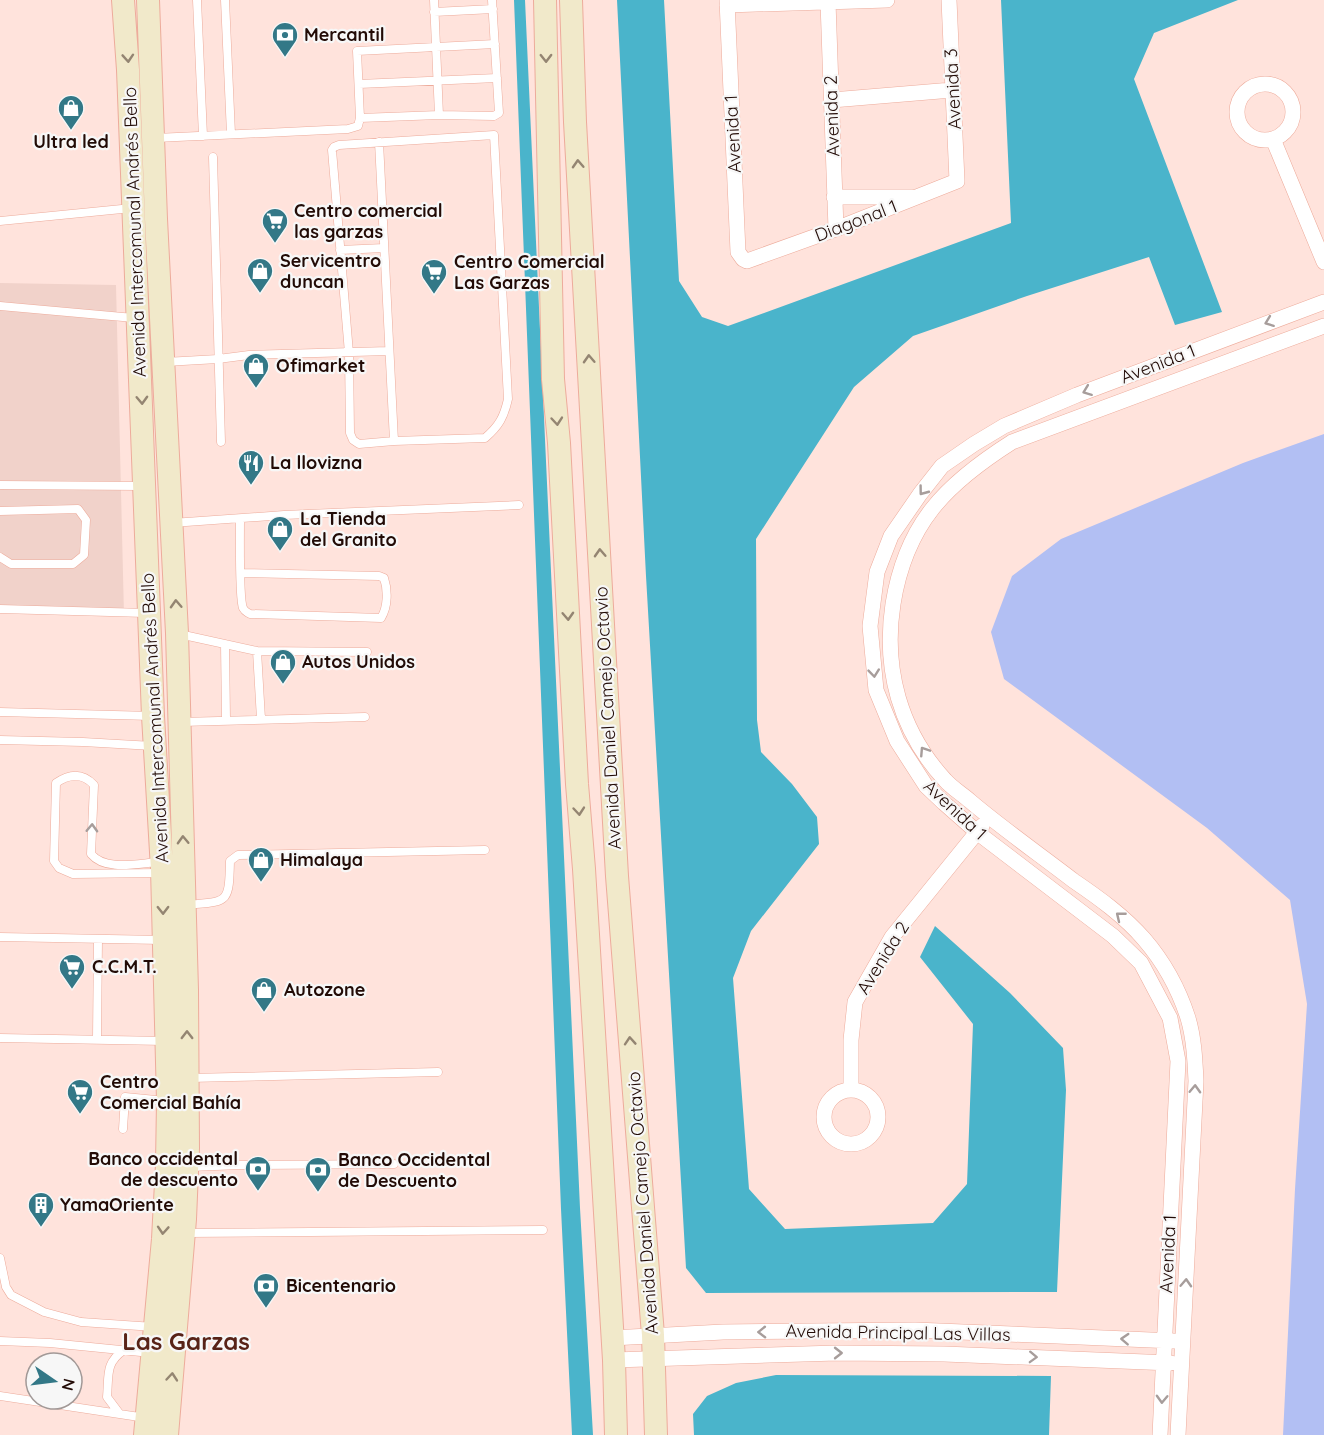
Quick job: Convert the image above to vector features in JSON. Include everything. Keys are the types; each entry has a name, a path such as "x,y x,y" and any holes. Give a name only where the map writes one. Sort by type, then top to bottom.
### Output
{"main road":[{"name":"Avenida Intercomunal Andrés Bello","path":"123,0 134,208 153,716 162,867 168,1101 167,1164 156,1327 146,1431"},
{"name":"Avenida Intercomunal Andrés Bello","path":"148,0 177,633 188,1078 188,1167 167,1435"},
{"name":"Avenida Daniel Camejo Octavio","path":"545,0 553,379 559,443 577,784 613,1349 616,1435"},
{"name":"Avenida Daniel Camejo Octavio","path":"571,0 575,122 616,864 653,1335 656,1435"}],"street":[{"path":"727,2 887,0"},
{"name":"Avenida 3","path":"949,0 958,178"},
{"name":"Avenida 1","path":"727,2 738,252 743,259 751,261"},
{"name":"Avenida 2","path":"828,2 836,229"},
{"path":"832,100 952,90"},
{"path":"1273,139 1324,262"},
{"name":"Diagonal 1","path":"751,261 921,197 955,183 958,178"},
{"path":"834,197 921,197"},
{"name":"Avenida 1","path":"1160,1435 1178,1060 1170,1018 1141,963 1113,936 977,832 927,786 897,741 876,690 870,626 877,572 891,536 942,466 974,444 1004,426 1077,395 1324,302"},
{"name":"Avenida 1","path":"1178,1435 1196,1081 1194,1048 1188,1018 1158,958 1127,921 989,818 945,780 906,722 895,693 890,649 891,615 896,584 908,549 923,521 949,489 977,464 1012,442 1324,326"},
{"path":"1199,349 1206,369"},
{"name":"Avenida 2","path":"851,1090 851,1040 855,1002 892,937 989,818"},
{"name":"Avenida Principal Las Villas","path":"613,1349 653,1335 723,1332 915,1330 1183,1342"},
{"name":"Avenida Principal Las Villas","path":"613,1349 654,1359 837,1353 1183,1363"}],"lane":[{"path":"197,0 203,136"},
{"path":"225,0 231,134"},
{"path":"434,0 439,115"},
{"path":"360,118 439,115 494,116 500,113 492,0"},
{"path":"434,12 493,9"},
{"path":"153,138 348,129 358,126 360,118 357,51 495,44"},
{"path":"359,84 497,78"},
{"path":"494,135 508,399 497,428 485,438 359,444 353,440 350,433 349,353 340,249 332,150 334,147 494,135"},
{"path":"379,142 394,441"},
{"path":"213,157 221,442"},
{"path":"0,221 134,208"},
{"path":"340,249 384,248"},
{"path":"0,306 138,319"},
{"path":"163,362 249,356 389,351"},
{"path":"0,485 145,486"},
{"path":"171,523 284,515 519,505"},
{"path":"0,511 78,509 86,520 84,555 73,564 11,564 0,557"},
{"path":"240,519 241,573 242,606 244,611 250,614 381,618 384,613 386,586 384,578 379,576 241,573"},
{"path":"0,609 150,613"},
{"path":"177,633 257,651 367,652"},
{"path":"225,644 226,720"},
{"path":"257,651 261,719"},
{"path":"0,712 153,716"},
{"path":"180,722 365,717"},
{"path":"0,740 155,747"},
{"path":"77,775 87,778 94,785 91,854 97,861 107,864 162,867 73,874 59,868 54,861 56,783 65,777 77,775"},
{"path":"185,905 219,902 227,896 230,861 238,855 486,850"},
{"path":"0,937 164,940"},
{"path":"98,939 98,1039"},
{"path":"0,1038 166,1041"},
{"path":"188,1078 438,1072"},
{"path":"123,1129 125,1097 168,1101"},
{"path":"188,1167 394,1164"},
{"path":"184,1233 543,1230"},
{"path":"0,1258 6,1287 11,1295 44,1311 81,1322 156,1327"},
{"path":"0,1341 153,1354"},
{"path":"124,1350 114,1357 111,1364 107,1396 119,1413 146,1431"},
{"path":"0,1396 119,1413"}],"shaded area":[{"path":"514,0 525,0 580,1208 593,1435 572,1435 561,1209"},
{"path":"617,0 664,0 679,281 702,317 728,326 1011,223 1001,0 1238,0 1154,33 1134,79 1222,312 1175,325 1149,257 913,336 854,387 756,539 757,720 761,752 792,784 817,817 819,844 751,931 733,978 749,1189 785,1229 933,1223 967,1184 973,1024 920,957 935,926 1010,993 1063,1048 1066,1090 1057,1292 706,1293 686,1268 646,576"},
{"path":"0,283 116,285 124,615 0,610"},
{"path":"1324,434 1324,1435 1283,1435 1307,1004 1290,900 1207,828 1004,679 991,632 1012,576 1061,539 1243,463"},
{"path":"776,1375 1051,1376 1049,1435 694,1435 693,1414 707,1396 736,1383"}],"place":[{"name":"Mercantil","path":"285,58"},
{"name":"Ultra led","path":"71,131"},
{"name":"Centro comercial las garzas","path":"275,244"},
{"name":"Servicentro duncan","path":"260,294"},
{"name":"Centro Comercial Las Garzas","path":"434,295"},
{"name":"Ofimarket","path":"256,389"},
{"name":"La llovizna","path":"251,486"},
{"name":"La Tienda del Granito","path":"280,552"},
{"name":"Autos Unidos","path":"283,685"},
{"name":"Himalaya","path":"261,883"},
{"name":"C.C.M.T.","path":"72,990"},
{"name":"Autozone","path":"264,1013"},
{"name":"Centro Comercial Bahía","path":"80,1115"},
{"name":"Banco occidental de descuento","path":"258,1192"},
{"name":"Banco Occidental de Descuento","path":"318,1193"},
{"name":"YamaOriente","path":"41,1228"},
{"name":"Bicentenario","path":"266,1309"}],"district":[{"name":"Las Garzas","path":"186,1342"}]}
